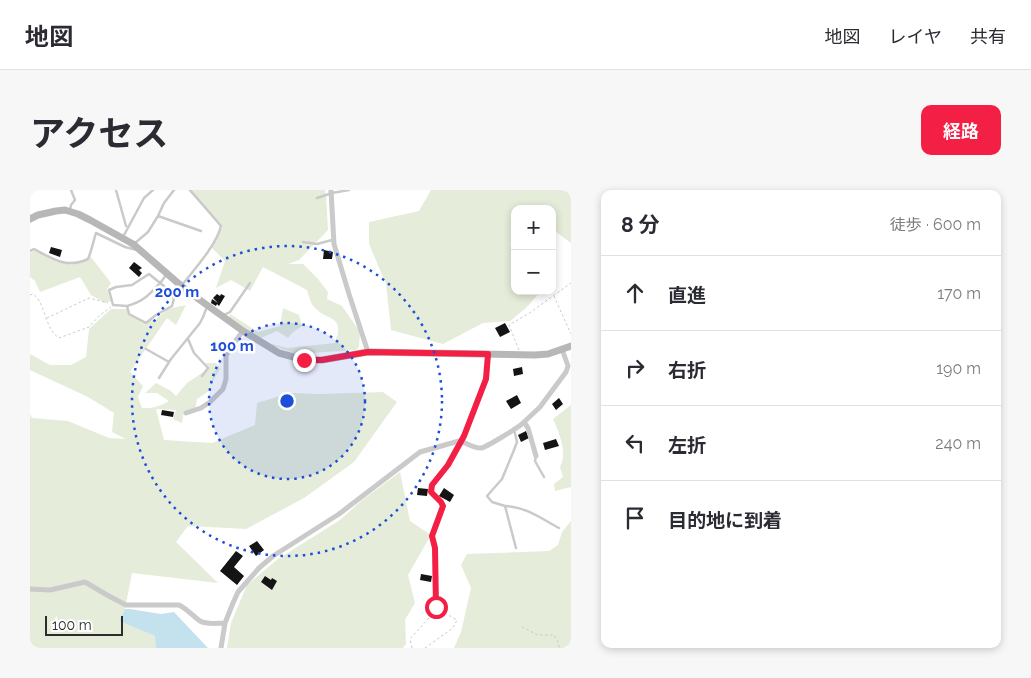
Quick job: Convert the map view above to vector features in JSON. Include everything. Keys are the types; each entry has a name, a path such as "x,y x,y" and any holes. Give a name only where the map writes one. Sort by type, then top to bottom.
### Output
{"street":[{"path":"332,192 334,240 368,352"},
{"path":"30,219 56,210 78,214 133,244 181,286 243,331 279,353 304,360 322,360 368,352 535,355 548,354 571,346"},
{"path":"186,414 210,402 223,389 226,379 226,356 243,331"},
{"path":"221,648 225,624 238,592 259,568 273,556 339,514 420,452 462,441 471,446 487,447 520,426 540,407 566,372 568,366 562,349"},
{"path":"462,441 486,379 488,354"},
{"path":"524,422 528,428 536,456"},
{"path":"30,590 50,590 85,582 107,596 126,604 180,606 201,621 225,624"}],"lane":[{"path":"69,212 75,200 71,190"},
{"path":"116,190 126,226 128,227"},
{"path":"122,238 144,198 153,190"},
{"path":"133,244 148,232 164,203 174,190"},
{"path":"173,293 181,286 213,244 221,226 190,190"},
{"path":"317,198 332,192 349,190"},
{"path":"158,216 201,231"},
{"path":"30,251 34,249 61,262 78,263 88,259 96,233 143,252"},
{"path":"303,242 317,244 334,240"},
{"path":"128,306 129,314 146,323 172,306 175,295 160,282 149,274 132,285 109,290 113,305 128,306 136,304 147,298 160,282 168,274"},
{"path":"222,316 230,312 250,283"},
{"path":"159,378 203,317 207,305"},
{"path":"188,338 194,353 208,368 202,376"},
{"path":"146,349 169,362"},
{"path":"568,366 571,372"},
{"path":"514,429 517,442 514,450 502,479 487,496 492,502 506,506 517,506 560,528"},
{"path":"435,548 432,536 443,506 431,492 432,485 448,465 462,441"},
{"path":"536,456 535,461 544,477"},
{"path":"506,506 516,548"}],"path":[{"path":"556,294 571,283"},
{"path":"30,295 33,294 37,298 50,327 59,338 89,327 113,305"},
{"path":"521,355 508,325 528,314 554,295 571,334"},
{"path":"46,318 89,298 113,305"},
{"path":"412,648 410,639 436,610 435,548"},
{"path":"425,648 453,628 457,620 436,607"},
{"path":"522,627 538,634 554,635 559,647 563,648"}],"green space":[{"path":"188,190 325,190 328,230 299,260 288,264 303,264 328,292 327,299 342,306 360,332 359,347 356,350 296,354 264,342 287,348 335,343 338,334 337,323 313,306 307,290 263,267 250,291 231,280 216,288 225,261 211,247 222,228"},
{"path":"431,190 571,190 571,243 556,232 556,205 511,205 511,295 537,295 526,308 510,321 483,323 443,344 391,330 386,284 369,244 369,222 419,211"},
{"path":"35,250 51,259 69,264 81,263 91,257 111,283 107,289 111,301 105,303 91,295 80,277 40,292 35,281 30,277 30,253"},
{"path":"186,305 176,325 167,318 130,372 143,386 138,397 142,408 152,408 169,401 157,393 145,393 156,383 176,396 187,383 208,369 206,363 216,363 220,369 209,391 197,399 195,410 184,411 182,423 173,419 176,410 156,409 164,440 212,443 255,425 257,403 290,393 383,392 397,402 354,462 304,498 246,529 188,526 176,542 218,583 132,573 125,609 119,621 156,636 156,648 30,648 30,414 32,418 68,421 109,438 126,439 112,432 114,413 88,397 30,370 30,354 50,365 71,365 86,357 89,329 111,309 129,309 131,315 148,322 156,319 168,309"},
{"path":"283,308 299,315 302,326 288,338 277,331 261,338 245,330 229,318 230,314 258,332 280,326"},
{"path":"571,405 571,487 555,491 554,484 563,477 560,467 563,450 553,419"},
{"path":"400,472 410,521 431,535 408,575 415,603 405,620 406,644 403,648 227,648 231,623 247,585 278,559 340,520 361,501"},
{"path":"571,521 571,648 454,648 461,632 471,588 461,565 467,554 549,551 558,545 562,532"}],"water":[{"path":"125,609 161,614 174,612 208,648 156,648 155,636 119,621"}],"building":[{"path":"51,247 62,250 60,257 49,253"},
{"path":"324,250 333,252 332,259 323,259"},
{"path":"134,262 142,268 139,270 142,273 139,277 129,268"},
{"path":"217,294 225,296 219,306 211,303 212,299 218,303 213,298"},
{"path":"505,323 510,332 500,337 495,328"},
{"path":"522,367 523,374 514,376 513,369"},
{"path":"517,395 521,403 511,409 506,401"},
{"path":"559,398 563,404 556,410 552,404"},
{"path":"162,410 174,412 173,417 161,415"},
{"path":"526,431 529,438 521,442 518,435"},
{"path":"556,439 559,446 545,450 543,443"},
{"path":"418,488 428,489 427,496 417,495"},
{"path":"444,488 454,495 450,502 439,496"},
{"path":"257,541 264,550 256,556 249,546"},
{"path":"236,551 243,556 234,567 244,576 237,585 220,571"},
{"path":"421,574 432,576 431,582 420,580"},
{"path":"265,576 277,581 272,590 261,582"}],"route":[{"path":"304,360 322,360 368,352 488,354 486,379 462,441 448,465 432,485 431,492 443,506 432,536 435,548 436,607"}]}
